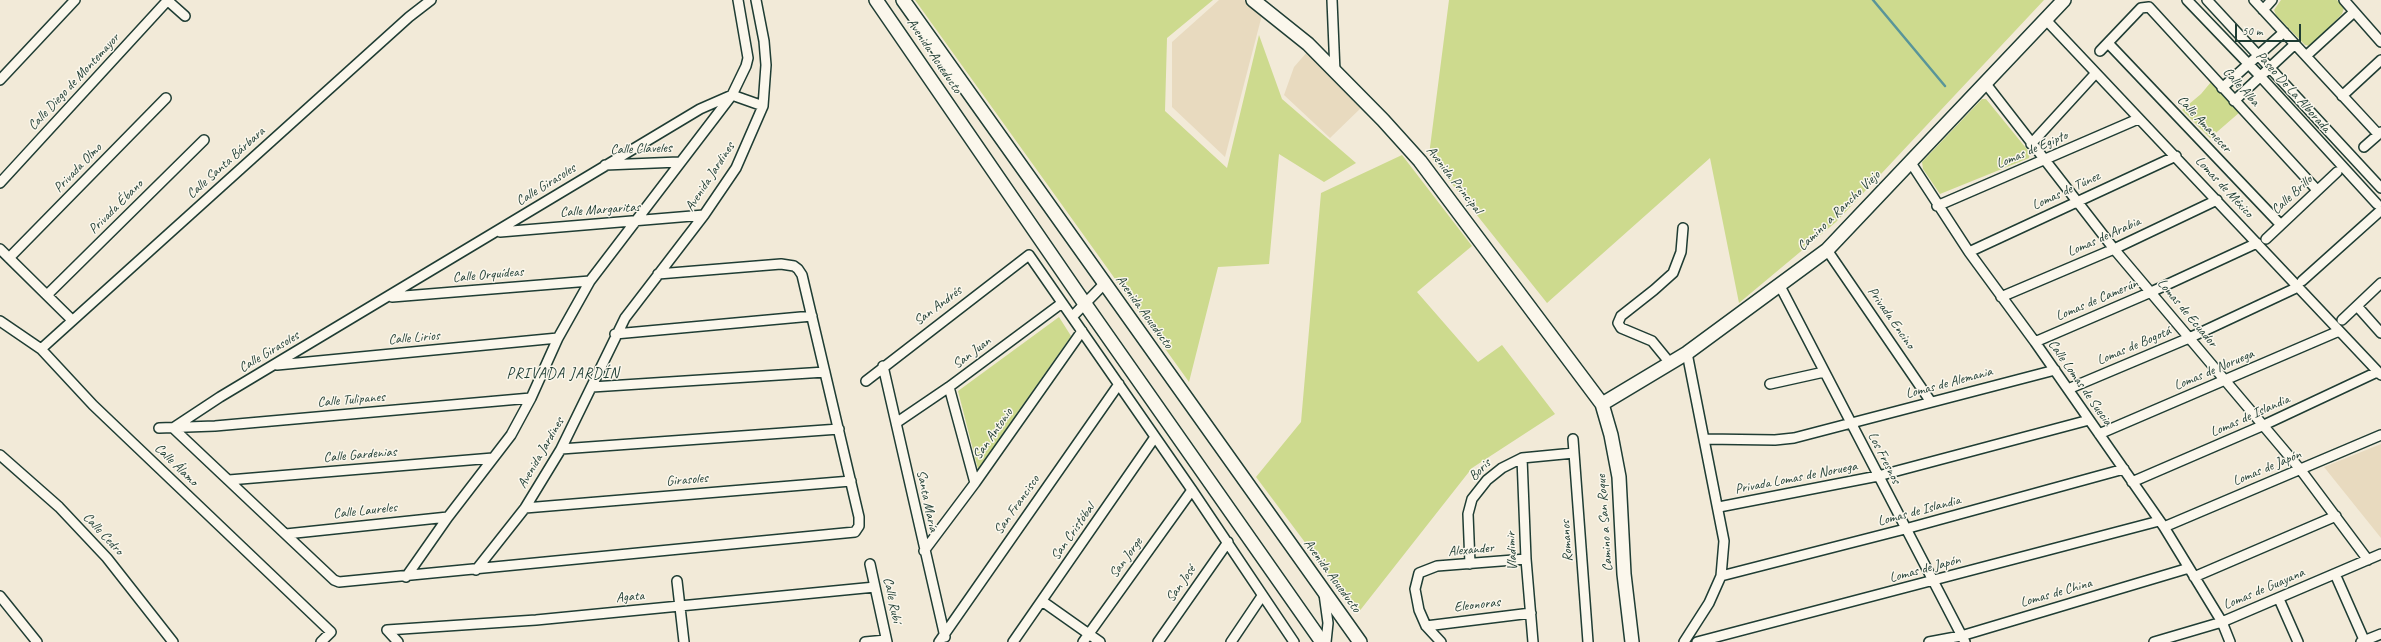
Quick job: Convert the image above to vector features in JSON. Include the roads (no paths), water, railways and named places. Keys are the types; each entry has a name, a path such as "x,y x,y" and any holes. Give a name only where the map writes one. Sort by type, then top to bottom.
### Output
{"street":[{"path":"0,80 75,0"},
{"path":"167,0 185,16"},
{"name":"Calle Diego de Montemayor","path":"0,183 167,0"},
{"name":"Calle Santa Bárbara","path":"41,349 408,17 431,0"},
{"path":"406,577 448,517 511,435 531,398 558,338 590,281 679,162 732,95 746,66 748,58 738,0"},
{"name":"Avenida Jardines","path":"476,570 525,508 561,450 592,387 615,334 658,274 704,215 736,168 763,106 766,66 764,41 756,0"},
{"name":"Avenida Acueducto","path":"876,0 1085,304 1322,642"},
{"name":"Avenida Acueducto","path":"903,0 1360,642"},
{"name":"Avenida Principal","path":"1253,0 1308,44 1420,161 1602,404"},
{"path":"1332,0 1335,72"},
{"name":"Camino a Rancho Viejo","path":"1602,404 1687,353 1827,250 2064,0"},
{"name":"Paseo De La Alborada","path":"2187,0 2249,64 2380,206"},
{"name":"Paseo De La Alborada","path":"2207,0 2381,188"},
{"path":"2254,0 2342,96 2380,133 2364,147"},
{"path":"2263,10 2272,0"},
{"path":"2344,0 2381,42"},
{"name":"Calle Alba","path":"2108,43 2143,6 2152,10 2317,190"},
{"path":"2306,56 2354,12"},
{"name":"Lomas de México","path":"2046,20 2138,119 2218,200 2262,241 2379,374"},
{"path":"2222,88 2284,32"},
{"path":"2100,52 2108,43"},
{"name":"Calle Amanecer","path":"2108,43 2280,224"},
{"path":"2234,101 2295,44"},
{"path":"2342,96 2381,60"},
{"path":"2031,144 2095,74"},
{"name":"Lomas de Ecuador","path":"1986,84 2031,144 2114,249 2189,338 2228,380 2300,469 2368,560"},
{"path":"732,95 763,106"},
{"name":"Calle Girasoles","path":"173,428 220,397 498,232 604,165 700,109 732,95"},
{"name":"Privada Olmo","path":"10,258 166,98"},
{"name":"Lomas de Egipto","path":"1938,206 2138,119"},
{"name":"Privada Ébano","path":"47,295 204,140"},
{"name":"Lomas de Túnez","path":"1969,252 2176,156"},
{"name":"Calle Claveles","path":"604,165 679,162"},
{"name":"Calle Lomas de Suecia","path":"1911,163 1969,252 2035,342 2162,524 2222,622 2230,642"},
{"name":"Calle Brillo","path":"2262,241 2337,172"},
{"name":"Lomas de Arabia","path":"2001,297 2114,249 2218,200"},
{"name":"Lomas de Bogotá","path":"2068,389 2189,338 2300,284 2380,206"},
{"name":"Calle Margaritas","path":"498,232 634,222 704,215"},
{"path":"1670,363 1652,341 1621,328 1618,323 1621,316 1673,273 1681,252 1682,228"},
{"name":"Lomas de Camerún","path":"2035,342 2151,292 2262,241"},
{"path":"0,249 72,320"},
{"name":"Privada Encino","path":"1827,250 1931,402"},
{"name":"San Andrés","path":"866,381 883,366 1029,255 1062,303"},
{"path":"173,428 334,580 339,582 406,577 851,534 858,529 859,517 852,481 802,275 794,266 788,264 658,274"},
{"name":"Calle Orquídeas","path":"389,297 590,281"},
{"path":"2342,320 2381,283"},
{"path":"1072,317 1104,284"},
{"name":"Los Fresnos","path":"1780,286 1963,639"},
{"path":"1062,303 1228,542 1262,596 1294,642"},
{"name":"San Juan","path":"896,423 949,387 1062,303"},
{"path":"2357,306 2381,333"},
{"path":"615,334 812,316"},
{"name":"Calle Álamo","path":"0,321 41,349 93,405 331,632 321,642"},
{"name":"Lomas de Noruega","path":"2099,434 2228,380 2339,330"},
{"name":"San Antonio","path":"924,551 975,483 1082,331"},
{"name":"Calle Lirios","path":"273,366 558,338"},
{"path":"1684,642 1709,603 1721,576 1724,541 1687,353"},
{"name":"Santa María","path":"883,366 943,639"},
{"name":"Lomas de Alemania","path":"1705,439 1775,440 1794,438 2054,370"},
{"path":"592,387 825,372"},
{"path":"1770,384 1824,372"},
{"name":"Lomas de Islandia","path":"2132,482 2379,374"},
{"name":"San Francisco","path":"943,639 1119,384"},
{"path":"949,387 975,483"},
{"name":"Calle Tulipanes","path":"159,428 531,398"},
{"name":"Camino a San Roque","path":"1602,404 1611,435 1619,477 1624,574 1632,642"},
{"path":"1878,476 2089,420"},
{"path":"561,450 839,429"},
{"name":"Lomas de Japón","path":"1697,642 1932,581 2162,524 2300,469 2381,434"},
{"name":"San Cristóbal","path":"1013,642 1155,437"},
{"name":"Romanos","path":"1573,439 1586,642"},
{"name":"Boris","path":"1470,564 1468,514 1472,498 1487,480 1502,468 1522,458 1574,453"},
{"name":"Calle Cedro","path":"0,455 59,507 107,558 173,642"},
{"name":"Calle Gardenias","path":"229,480 493,458"},
{"name":"Vladimir","path":"1522,458 1526,559 1533,642"},
{"name":"Lomas de Islandia","path":"1721,576 1905,529 2124,469"},
{"name":"Privada Lomas de Noruega","path":"1718,507 1878,476"},
{"name":"Girasoles","path":"525,508 852,481"},
{"name":"San Jorge","path":"1083,642 1192,490"},
{"path":"2194,577 2336,516"},
{"name":"Calle Laureles","path":"286,534 448,517"},
{"name":"San José","path":"1158,642 1228,542"},
{"name":"Lomas de Guayana","path":"2154,642 2165,641 2222,622 2279,599 2381,554"},
{"name":"Alexander","path":"1426,626 1416,600 1416,580 1419,573 1428,568 1526,559"},
{"name":"Calle Rubí","path":"870,564 886,641"},
{"name":"Lomas de China","path":"1930,642 1963,639 2189,568"},
{"path":"2335,574 2363,642 2381,634"},
{"path":"677,581 684,642"},
{"name":"Agata","path":"398,642 387,630 536,620 875,587"},
{"path":"1324,592 1328,623 1326,642"},
{"path":"0,596 37,642"},
{"path":"1231,642 1262,596"},
{"path":"2279,599 2298,642"},
{"path":"1042,601 1100,642"},
{"name":"Eleonoras","path":"1426,626 1531,613"},
{"path":"1426,626 1440,642"},
{"path":"865,642 886,641"}],"waterway":[{"path":"1873,0 1945,86"}],"district":[{"name":"PRIVADA JARDÍN","path":"563,374"}]}
